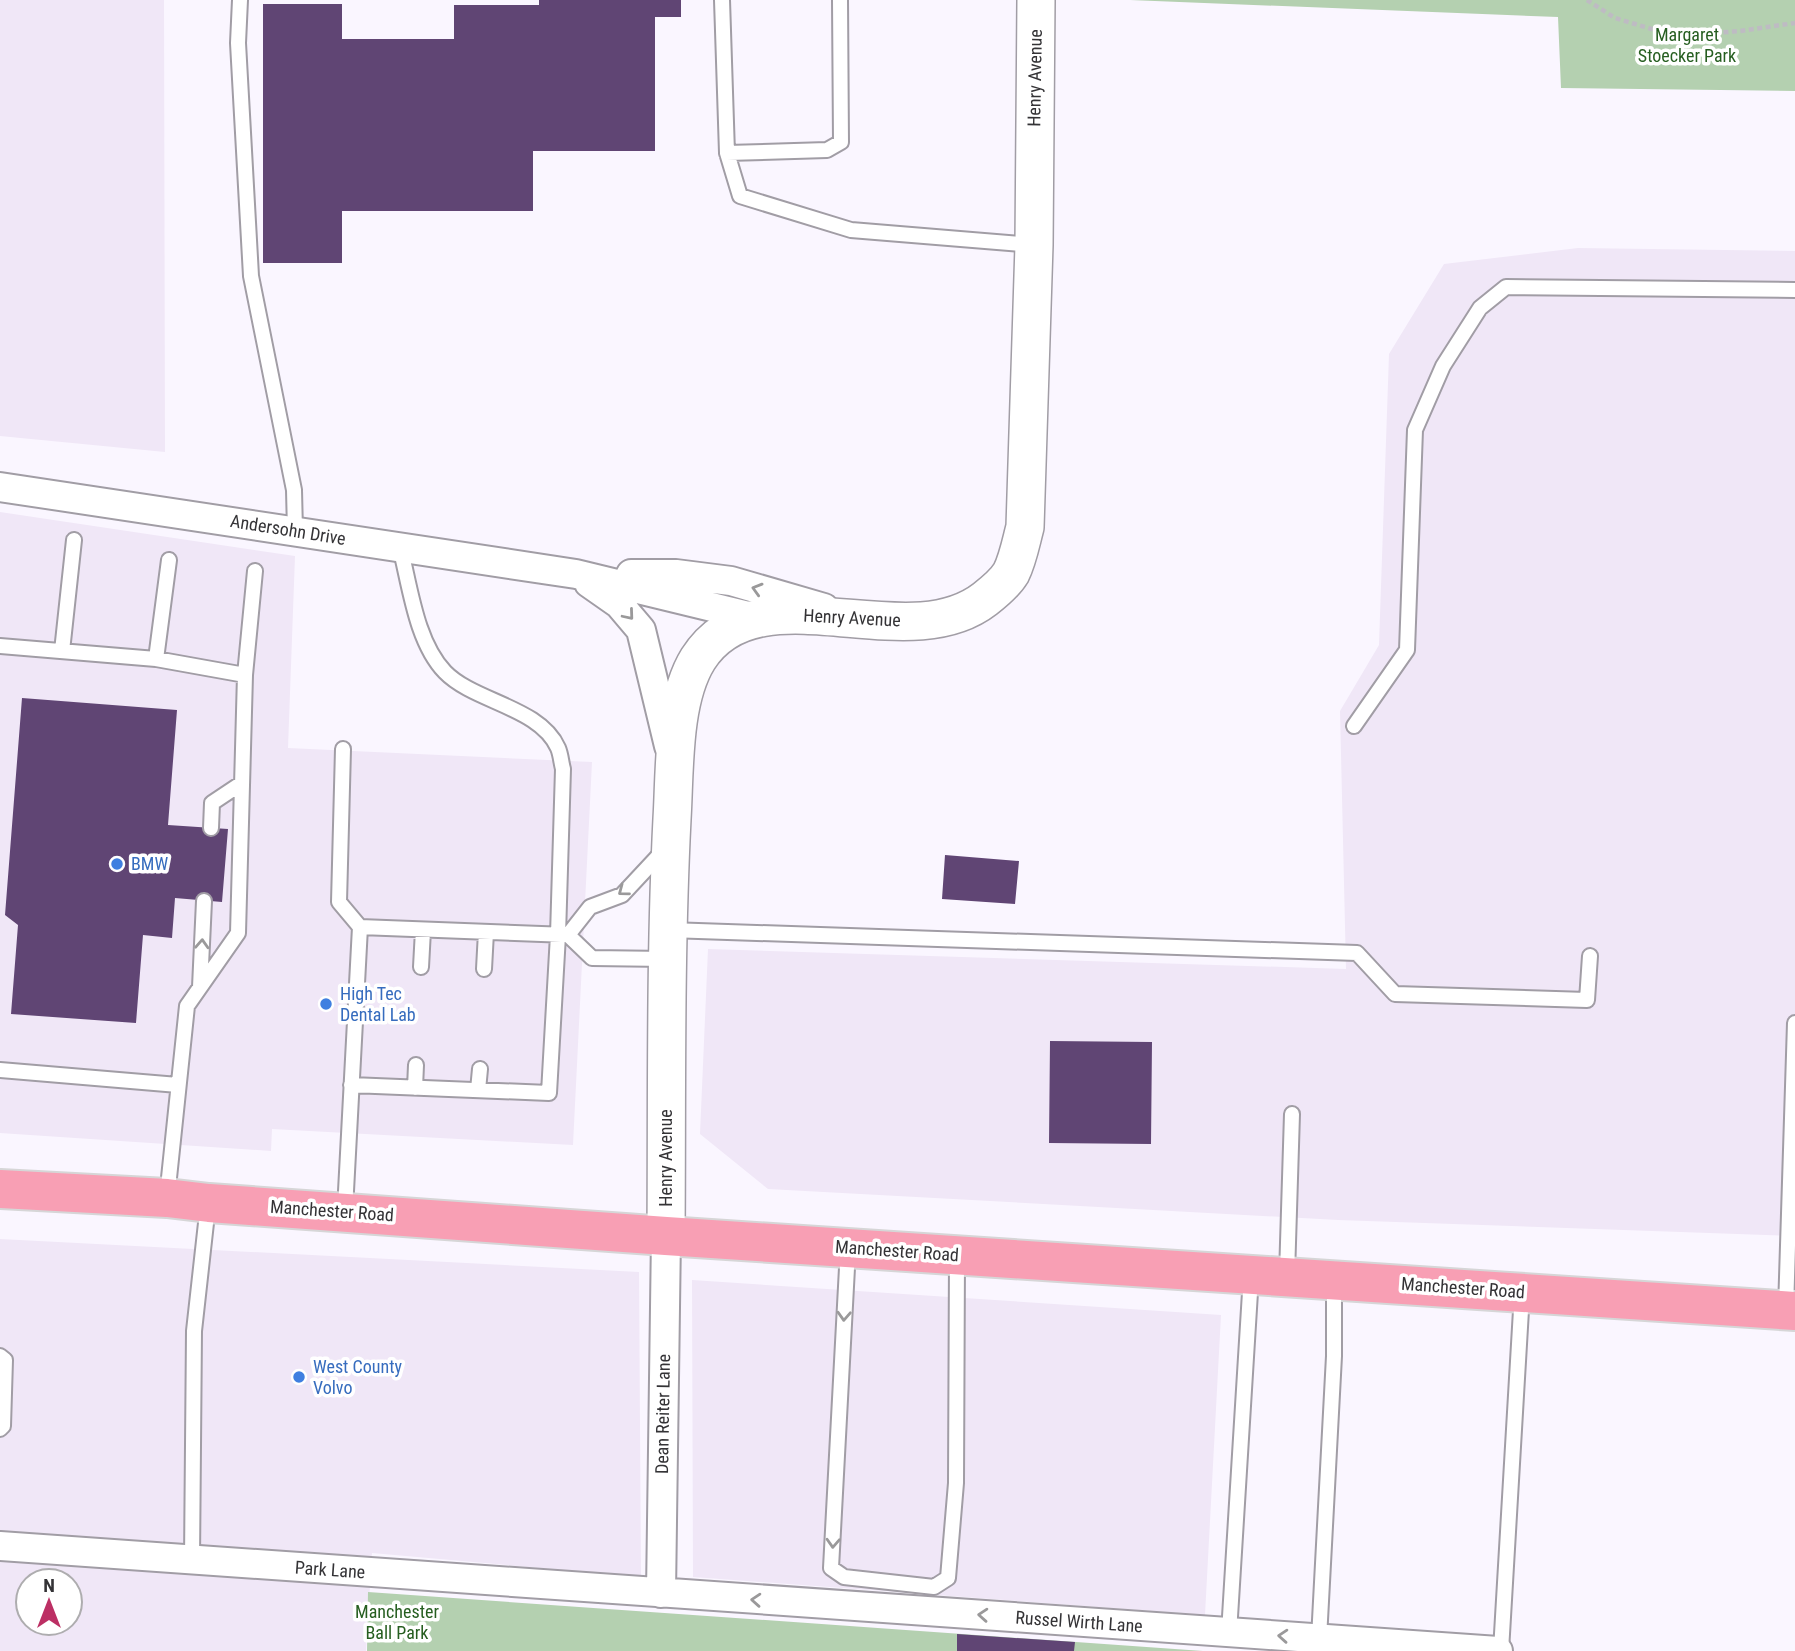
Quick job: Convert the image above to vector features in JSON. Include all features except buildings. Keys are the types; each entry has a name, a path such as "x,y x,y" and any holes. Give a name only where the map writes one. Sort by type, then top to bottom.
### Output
{"highway":[{"name":"Manchester Road","path":"0,1189 167,1198 666,1236 1790,1310"}],"street":[{"name":"Henry Avenue","path":"666,1236 667,944 675,768 680,712 689,677 698,659 711,643 727,630 758,618 794,615 870,621 933,619 958,614 987,597 1010,574 1020,550 1025,527 1034,245 1036,0"},
{"name":"Andersohn Drive","path":"0,487 576,574 758,618"},
{"name":"Andersohn Drive","path":"576,574 676,575 731,581 870,621"},
{"name":"Andersohn Drive","path":"576,574 619,604 641,630 675,768"},
{"name":"Dean Reiter Lane","path":"661,1593 666,1236"},
{"name":"Park Lane","path":"0,1546 661,1593"},
{"name":"Russel Wirth Lane","path":"661,1593 1500,1651"}],"lane":[{"path":"240,0 238,43 251,276 294,490 295,531"},
{"path":"722,0 727,153 740,196 851,230 1034,245"},
{"path":"727,153 827,150 841,142 840,0"},
{"path":"1354,726 1407,650 1415,430 1443,366 1480,309 1506,287 1795,290"},
{"path":"62,651 74,540"},
{"path":"351,1085 549,1093 563,935 563,769 558,747 542,728 514,709 461,686 443,671 426,646 400,547"},
{"path":"156,659 169,559"},
{"path":"167,1198 187,1006 238,933 245,675 255,571"},
{"path":"0,646 156,659 245,675"},
{"path":"344,749 339,902 360,927 344,1211"},
{"path":"211,828 212,803 242,783"},
{"path":"563,935 590,907 622,895 671,842"},
{"path":"200,988 204,901"},
{"path":"360,927 563,935 592,958 667,944 1357,953 1395,993 1587,1000 1590,956"},
{"path":"421,967 423,930"},
{"path":"484,969 485,932"},
{"path":"1790,1310 1795,1023"},
{"path":"415,1088 416,1065"},
{"path":"478,1090 480,1069"},
{"path":"0,1070 178,1085"},
{"path":"1229,1633 1269,1276 1292,1114"},
{"path":"192,1560 194,1331 209,1203"},
{"path":"848,1248 831,1567 844,1577 934,1587 948,1578 956,1483 957,1255"},
{"path":"1319,1639 1335,1356 1334,1280"},
{"path":"1500,1651 1522,1292"},
{"path":"0,1356 5,1360 3,1426 0,1429"}],"path":[{"path":"1587,0 1615,18 1675,36 1795,23"}],"shaded area":[{"path":"0,0 164,0 165,452 0,436"},
{"path":"1578,248 1795,251 1795,1236 1338,1220 768,1189 700,1134 708,949 1346,969 1340,711 1379,645 1389,354 1444,264"},
{"path":"0,512 295,556 288,748 592,762 573,1145 272,1129 271,1151 0,1133"},
{"path":"0,1239 639,1272 641,1577 372,1553 366,1651 0,1651"},
{"path":"692,1280 1221,1315 1205,1615 693,1577"}],"green space":[{"name":"Margaret Stoecker Park","path":"1130,0 1795,0 1795,91 1561,88 1558,17"},
{"name":"Manchester Ball Park","path":"368,1592 1203,1651 367,1651"}],"place":[{"name":"BMW","path":"117,864"},
{"name":"High Tec Dental Lab","path":"326,1004"},
{"name":"West County Volvo","path":"299,1377"}]}
